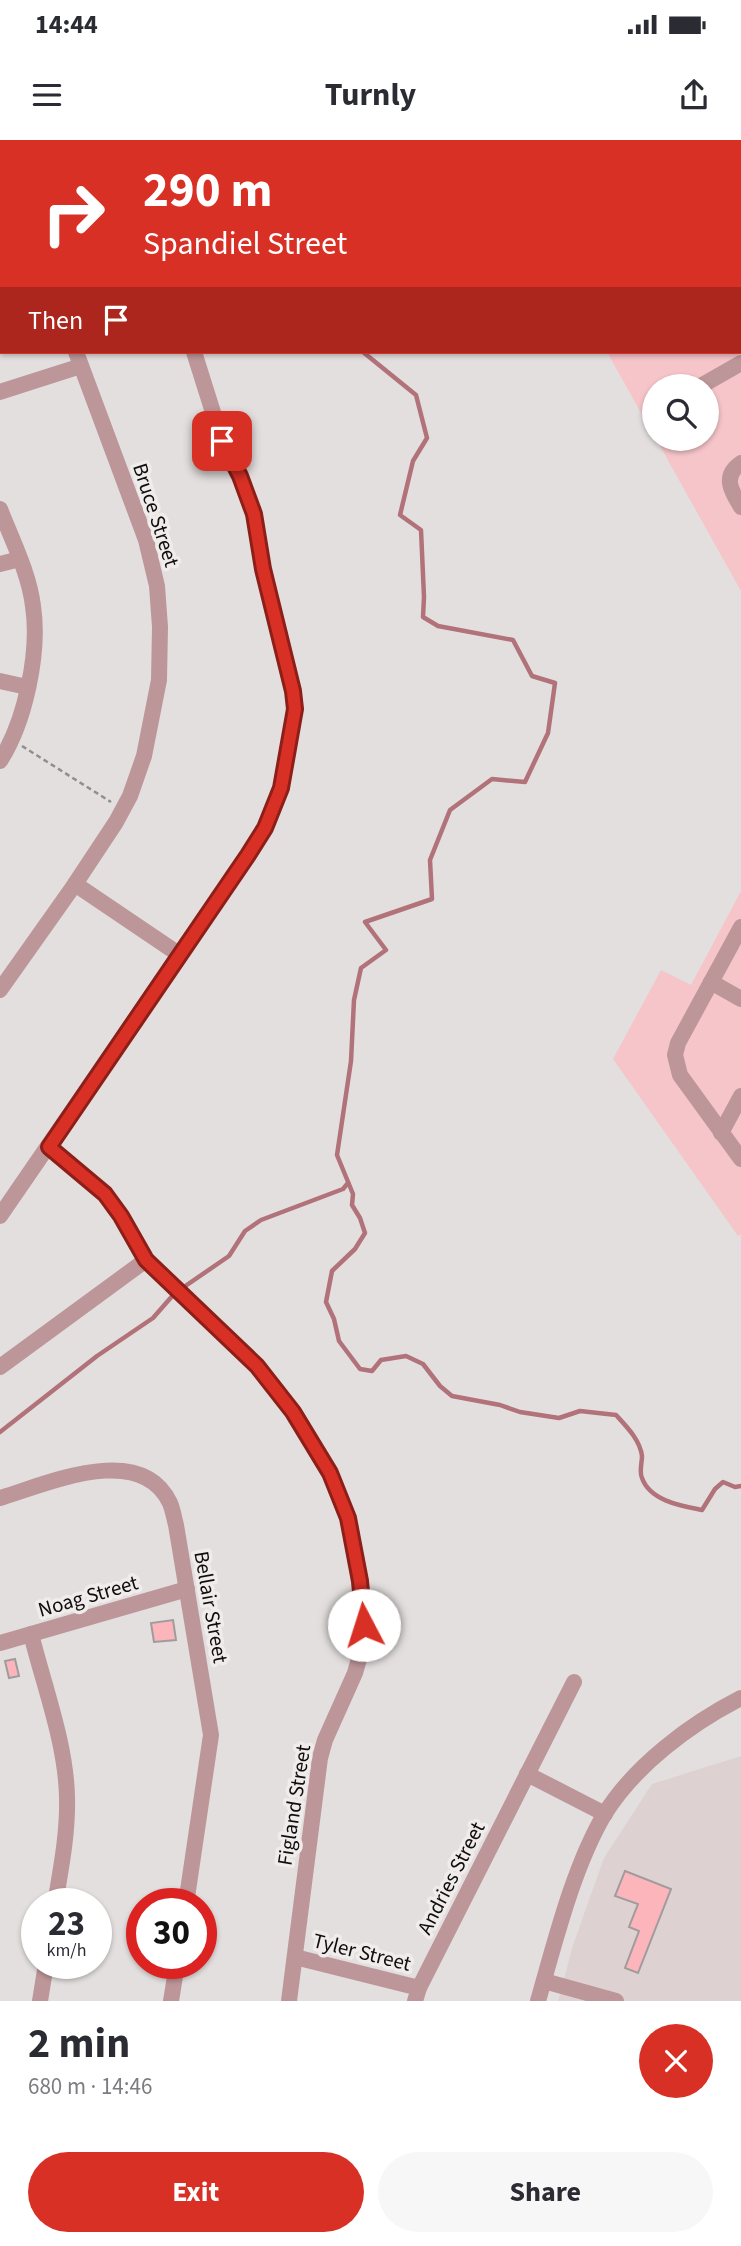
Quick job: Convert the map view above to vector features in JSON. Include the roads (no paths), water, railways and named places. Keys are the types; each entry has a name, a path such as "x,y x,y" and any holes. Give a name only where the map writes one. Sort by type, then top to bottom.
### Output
{"street":[{"path":"0,1216 248,855 275,808 281,788 295,709 293,691 263,569 254,514 240,476 222,441 195,354"},
{"path":"0,392 78,359"},
{"name":"Bruce Street","path":"0,990 75,884 123,810 144,756 159,680 160,627 157,586 146,540 78,359"},
{"path":"719,376 741,363"},
{"path":"741,463 733,469 729,481 731,491 741,508"},
{"path":"0,509 20,559 33,607 33,654 27,687 19,724 0,761"},
{"path":"0,564 20,559"},
{"path":"0,681 27,687"},
{"path":"75,884 180,955"},
{"path":"741,927 678,1044 675,1055 680,1074 741,1159"},
{"path":"711,982 741,999"},
{"path":"721,1133 741,1096"},
{"name":"Figland Street","path":"49,1147 105,1194 146,1260 275,1386 330,1473 348,1518 363,1606 364,1641 355,1673 325,1740 320,1758 289,2001"},
{"path":"0,1367 146,1260"},
{"name":"Bellair Street","path":"0,1498 102,1470 119,1469 136,1474 162,1490 171,1504 211,1735 188,1888"},
{"name":"Noag Street","path":"0,1643 187,1590"},
{"path":"31,1634 64,1761 66,1834 58,1888"},
{"name":"Andries Street","path":"417,1994 574,1682"},
{"path":"538,2001 580,1865 605,1814 653,1758 697,1724 741,1698"},
{"path":"527,1774 605,1814"},
{"name":"Tyler Street","path":"295,1957 417,1994"},
{"path":"40,2001 44,1979"},
{"path":"172,2001 175,1979"},
{"path":"544,1981 617,2001"}],"waterway":[{"path":"365,354 416,395 427,438 413,461 400,515 421,530 423,617 438,626 513,640 532,676 555,683 548,733 525,782 492,779 450,810 430,860 432,899 365,922 386,950 361,968 354,1000 351,1061 337,1155 353,1194 352,1205 365,1233 355,1249 332,1271 326,1302 334,1319 339,1341 360,1369 372,1371 381,1360 406,1356 423,1364 440,1386 452,1396 559,1418 580,1411 616,1415 639,1445 642,1456 641,1476 646,1486 659,1497 676,1504 702,1510 715,1489 723,1482 735,1487 741,1486"},
{"path":"181,1289 229,1256 245,1231 261,1220 343,1189 348,1183"},
{"path":"0,1432 97,1356 153,1318 174,1294"}]}
